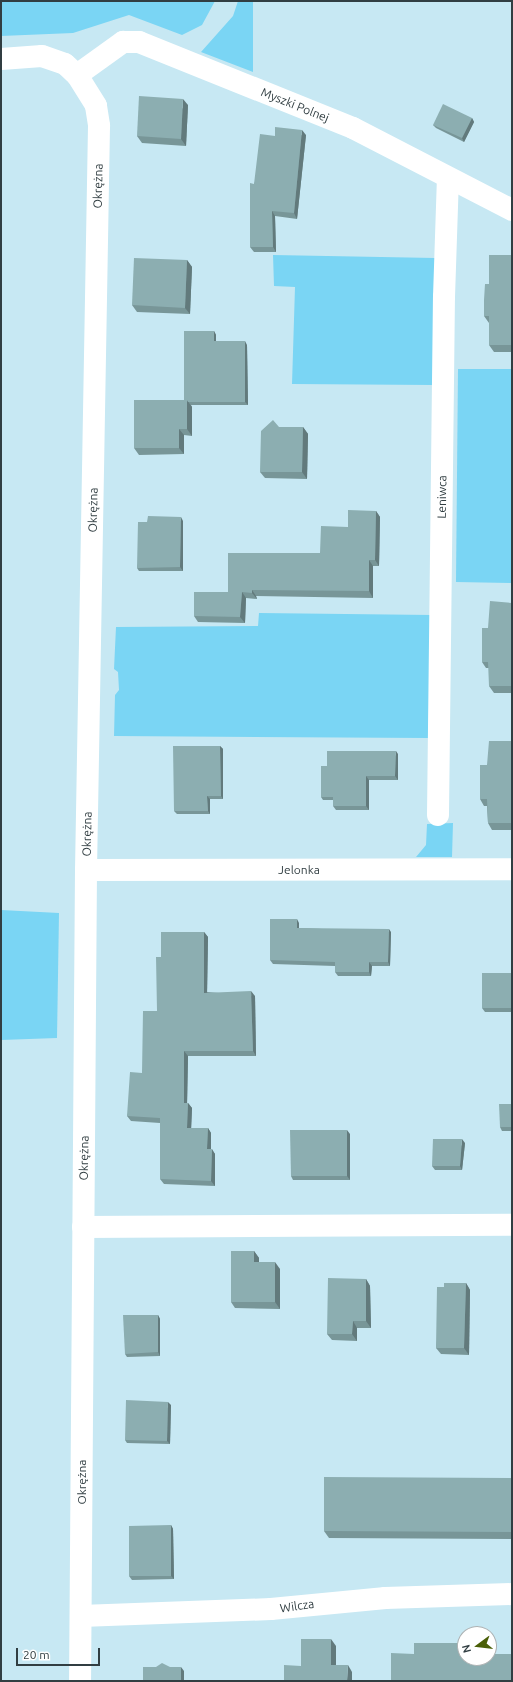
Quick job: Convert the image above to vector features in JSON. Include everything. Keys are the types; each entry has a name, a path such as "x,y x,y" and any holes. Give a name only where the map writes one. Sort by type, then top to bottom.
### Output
{"street":[{"name":"Myszki Polnej","path":"78,75 123,42 139,42 176,59 314,111 512,210"},
{"name":"Okrężna","path":"1,59 42,56 65,64 78,75 96,106 99,126 86,870 80,1681"},
{"name":"Leniwca","path":"438,816 443,309 448,178"},
{"name":"Jelonka","path":"86,870 512,869"},
{"path":"83,1227 512,1225"},
{"name":"Wilcza","path":"81,1616 271,1609 393,1597 512,1594"}],"shaded area":[{"path":"1,1 215,1 202,25 182,35 129,15 73,33 1,36"},
{"path":"238,1 253,1 253,72 201,52 233,16"},
{"path":"273,255 435,258 434,385 292,384 295,287 274,286"},
{"path":"458,369 512,369 512,583 456,582"},
{"path":"259,613 432,615 428,738 114,736 115,695 119,690 118,672 114,669 116,627 258,626"},
{"path":"453,823 452,857 416,857 426,845 427,824"},
{"path":"1,910 59,913 57,1038 1,1040"}],"building":[{"path":"139,96 183,99 181,139 137,136"},
{"path":"443,104 472,118 462,138 433,125"},
{"path":"275,127 302,130 294,213 272,211 273,247 250,247 250,183 254,184 260,134 275,136"},
{"path":"489,255 512,255 512,345 489,345 489,316 484,316 484,300 485,284 489,284"},
{"path":"134,258 187,260 185,308 132,305"},
{"path":"184,331 214,331 214,341 245,341 245,402 188,402 187,400 184,400"},
{"path":"134,400 187,400 187,429 179,429 179,448 134,448"},
{"path":"273,420 279,427 303,427 302,472 260,472 261,431"},
{"path":"348,510 376,511 375,560 369,560 369,591 252,590 252,593 242,592 240,617 194,616 194,592 228,592 228,553 320,553 321,526 348,527"},
{"path":"148,516 181,517 180,567 137,568 138,522 147,522"},
{"path":"490,601 512,603 512,686 489,686 488,662 482,662 482,628 488,628"},
{"path":"489,741 512,741 512,823 488,823 487,799 480,799 480,765 487,765"},
{"path":"173,746 220,746 221,796 207,796 208,811 174,811"},
{"path":"327,751 396,751 395,776 366,776 366,806 333,806 333,797 321,797 321,766 327,766"},
{"path":"270,919 297,919 297,928 389,929 388,962 369,962 369,972 335,972 335,962 270,960"},
{"path":"161,932 204,932 204,993 251,991 253,1051 184,1051 184,1103 188,1103 187,1128 208,1128 207,1149 212,1149 211,1181 160,1179 160,1118 127,1116 130,1072 142,1073 143,1011 157,1011 156,957 161,957"},
{"path":"482,973 512,973 512,1008 482,1008"},
{"path":"499,1104 512,1104 512,1127 500,1127"},
{"path":"290,1130 347,1130 347,1176 291,1176"},
{"path":"433,1139 462,1139 460,1166 432,1166"},
{"path":"231,1251 254,1251 254,1262 275,1262 275,1302 231,1302"},
{"path":"328,1278 366,1279 366,1321 353,1321 352,1334 327,1334"},
{"path":"444,1283 466,1283 464,1348 436,1348 437,1287 444,1287"},
{"path":"123,1315 158,1315 158,1352 125,1354"},
{"path":"126,1400 168,1402 167,1441 125,1440"},
{"path":"324,1477 512,1478 512,1532 324,1531"},
{"path":"171,1525 171,1576 129,1576 129,1526"},
{"path":"301,1639 331,1639 331,1665 348,1665 347,1681 284,1681 284,1665 301,1666"},
{"path":"414,1643 457,1643 457,1666 497,1666 497,1654 512,1654 512,1681 391,1681 391,1653 414,1654"},
{"path":"162,1663 170,1667 181,1667 181,1681 143,1681 143,1667 156,1667"}]}
